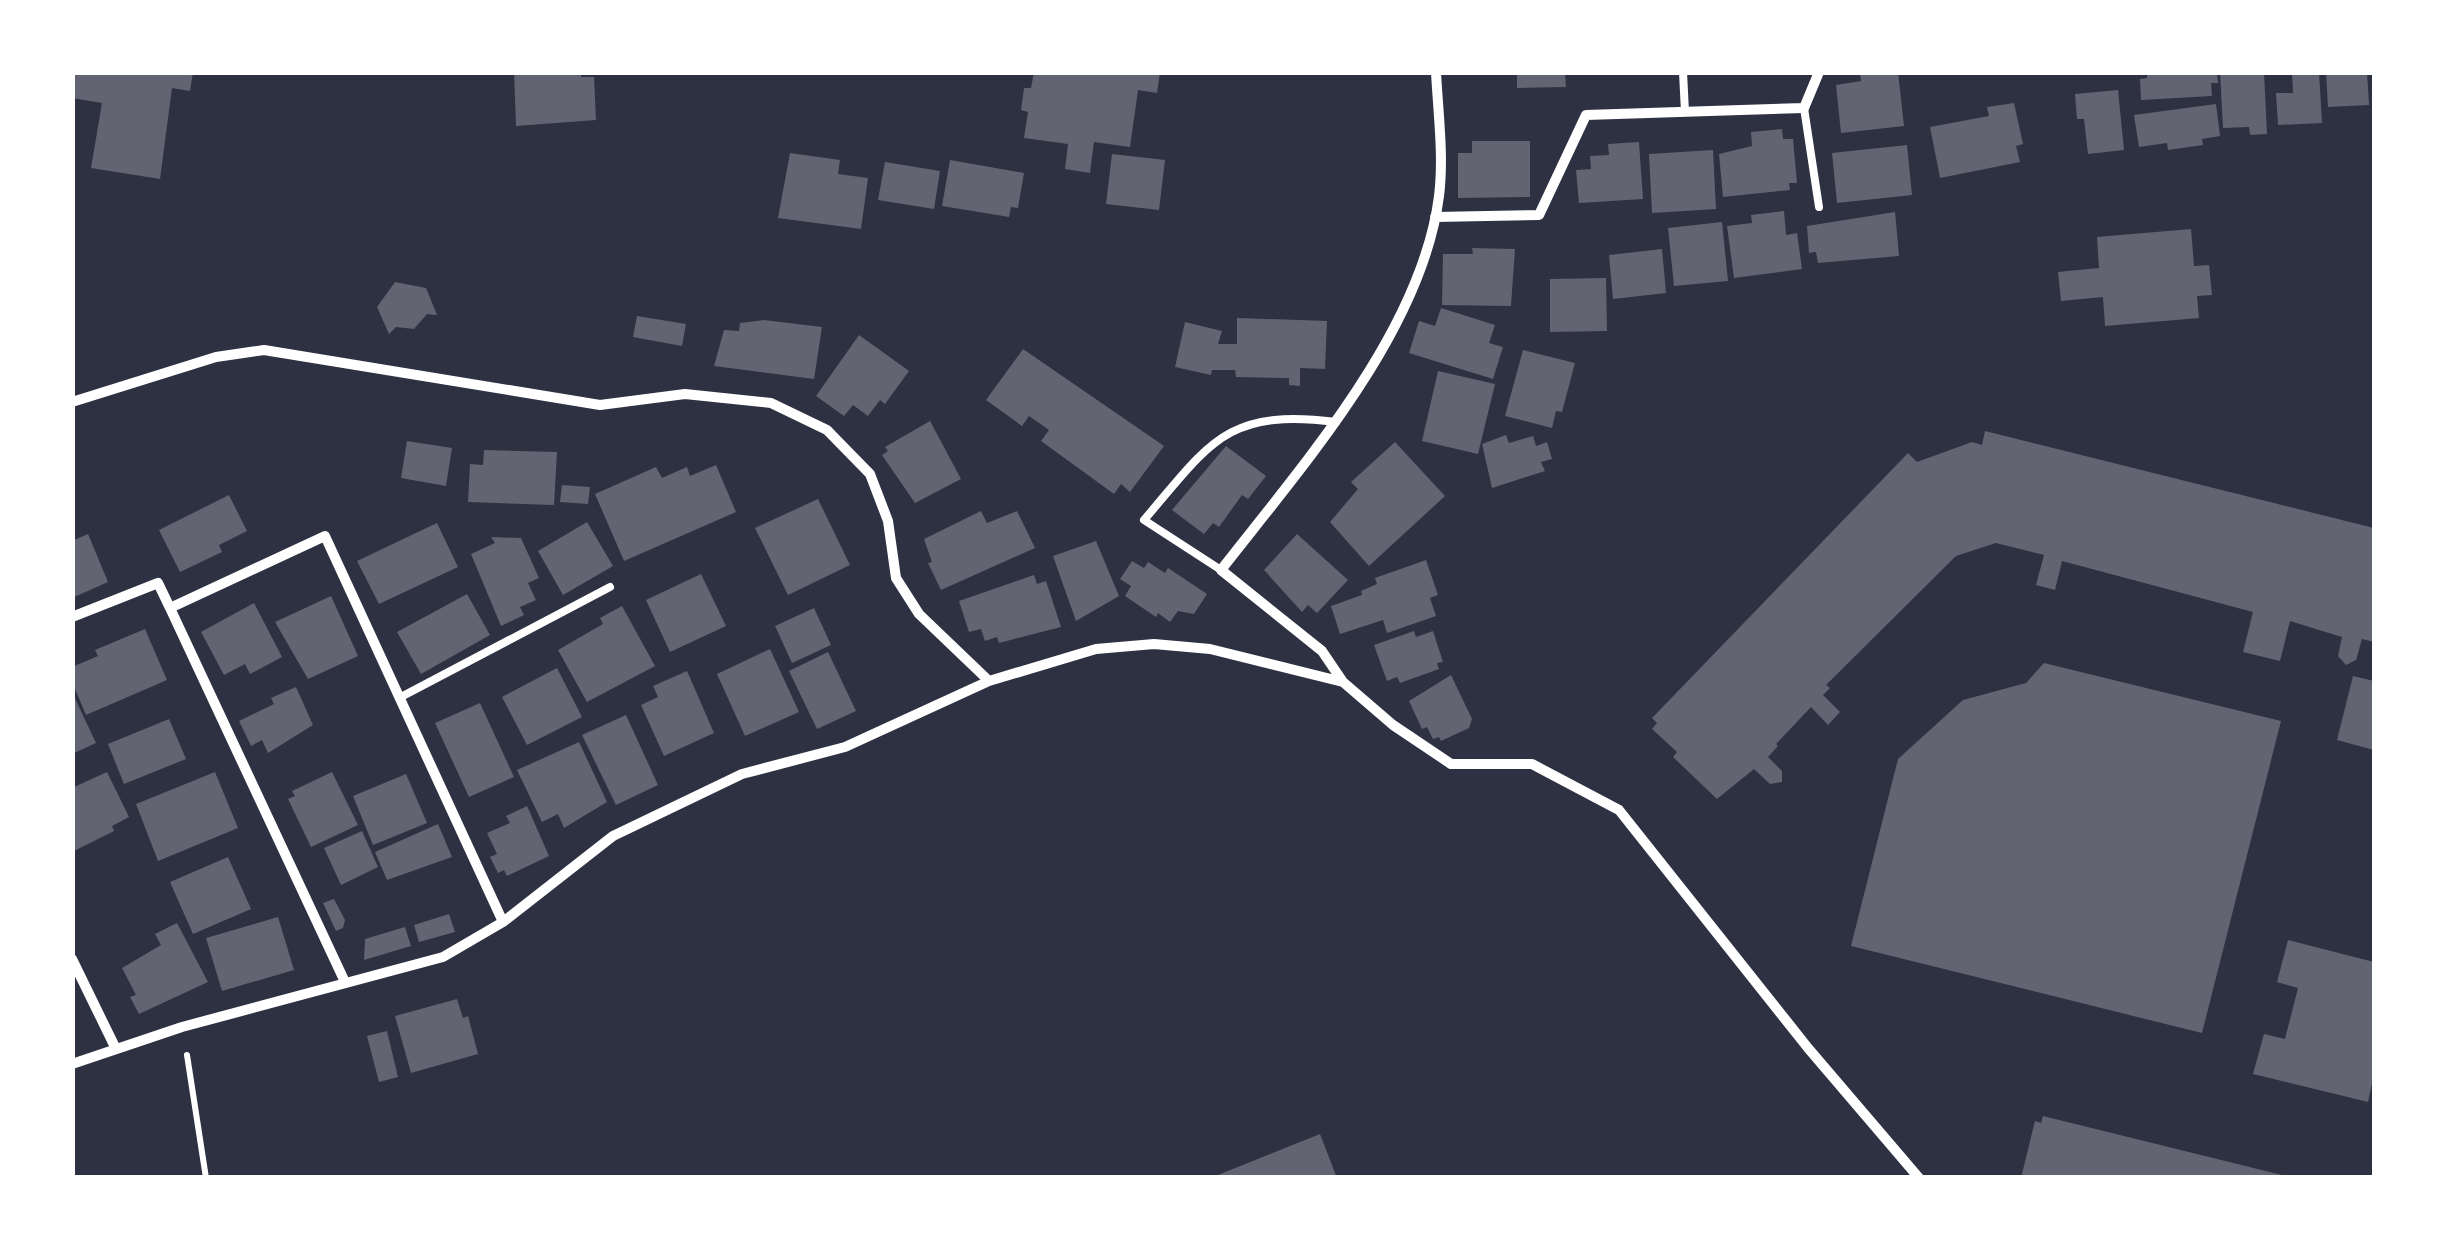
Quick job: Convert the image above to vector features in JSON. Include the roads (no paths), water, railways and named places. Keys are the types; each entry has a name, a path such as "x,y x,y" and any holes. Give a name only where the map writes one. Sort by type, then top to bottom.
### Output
{"street":[{"path":"1436,72 1440,192 1400,320 1336,422 1220,570 1322,652 1343,682 1392,725 1451,764 1532,764 1619,810 1808,1048 1918,1178"},
{"path":"1435,217 1538,215 1586,115 1804,108 1819,72"},
{"path":"72,402 216,357 264,350 600,405 686,394 771,403 828,430 870,474 888,521 896,578 918,614 989,681"},
{"path":"170,608 324,536 503,922"},
{"path":"72,617 158,583 345,982"},
{"path":"72,1064 182,1027 443,957 503,922 613,836 742,774 845,747 989,681 1096,650 1154,644 1210,649 1343,682"},
{"path":"72,959 115,1047"}],"lane":[{"path":"1683,72 1685,112"},
{"path":"1804,108 1819,207"},
{"path":"1220,570 1144,520 1212,442 1247,423 1290,416 1336,422"},
{"path":"399,698 610,586"}]}
